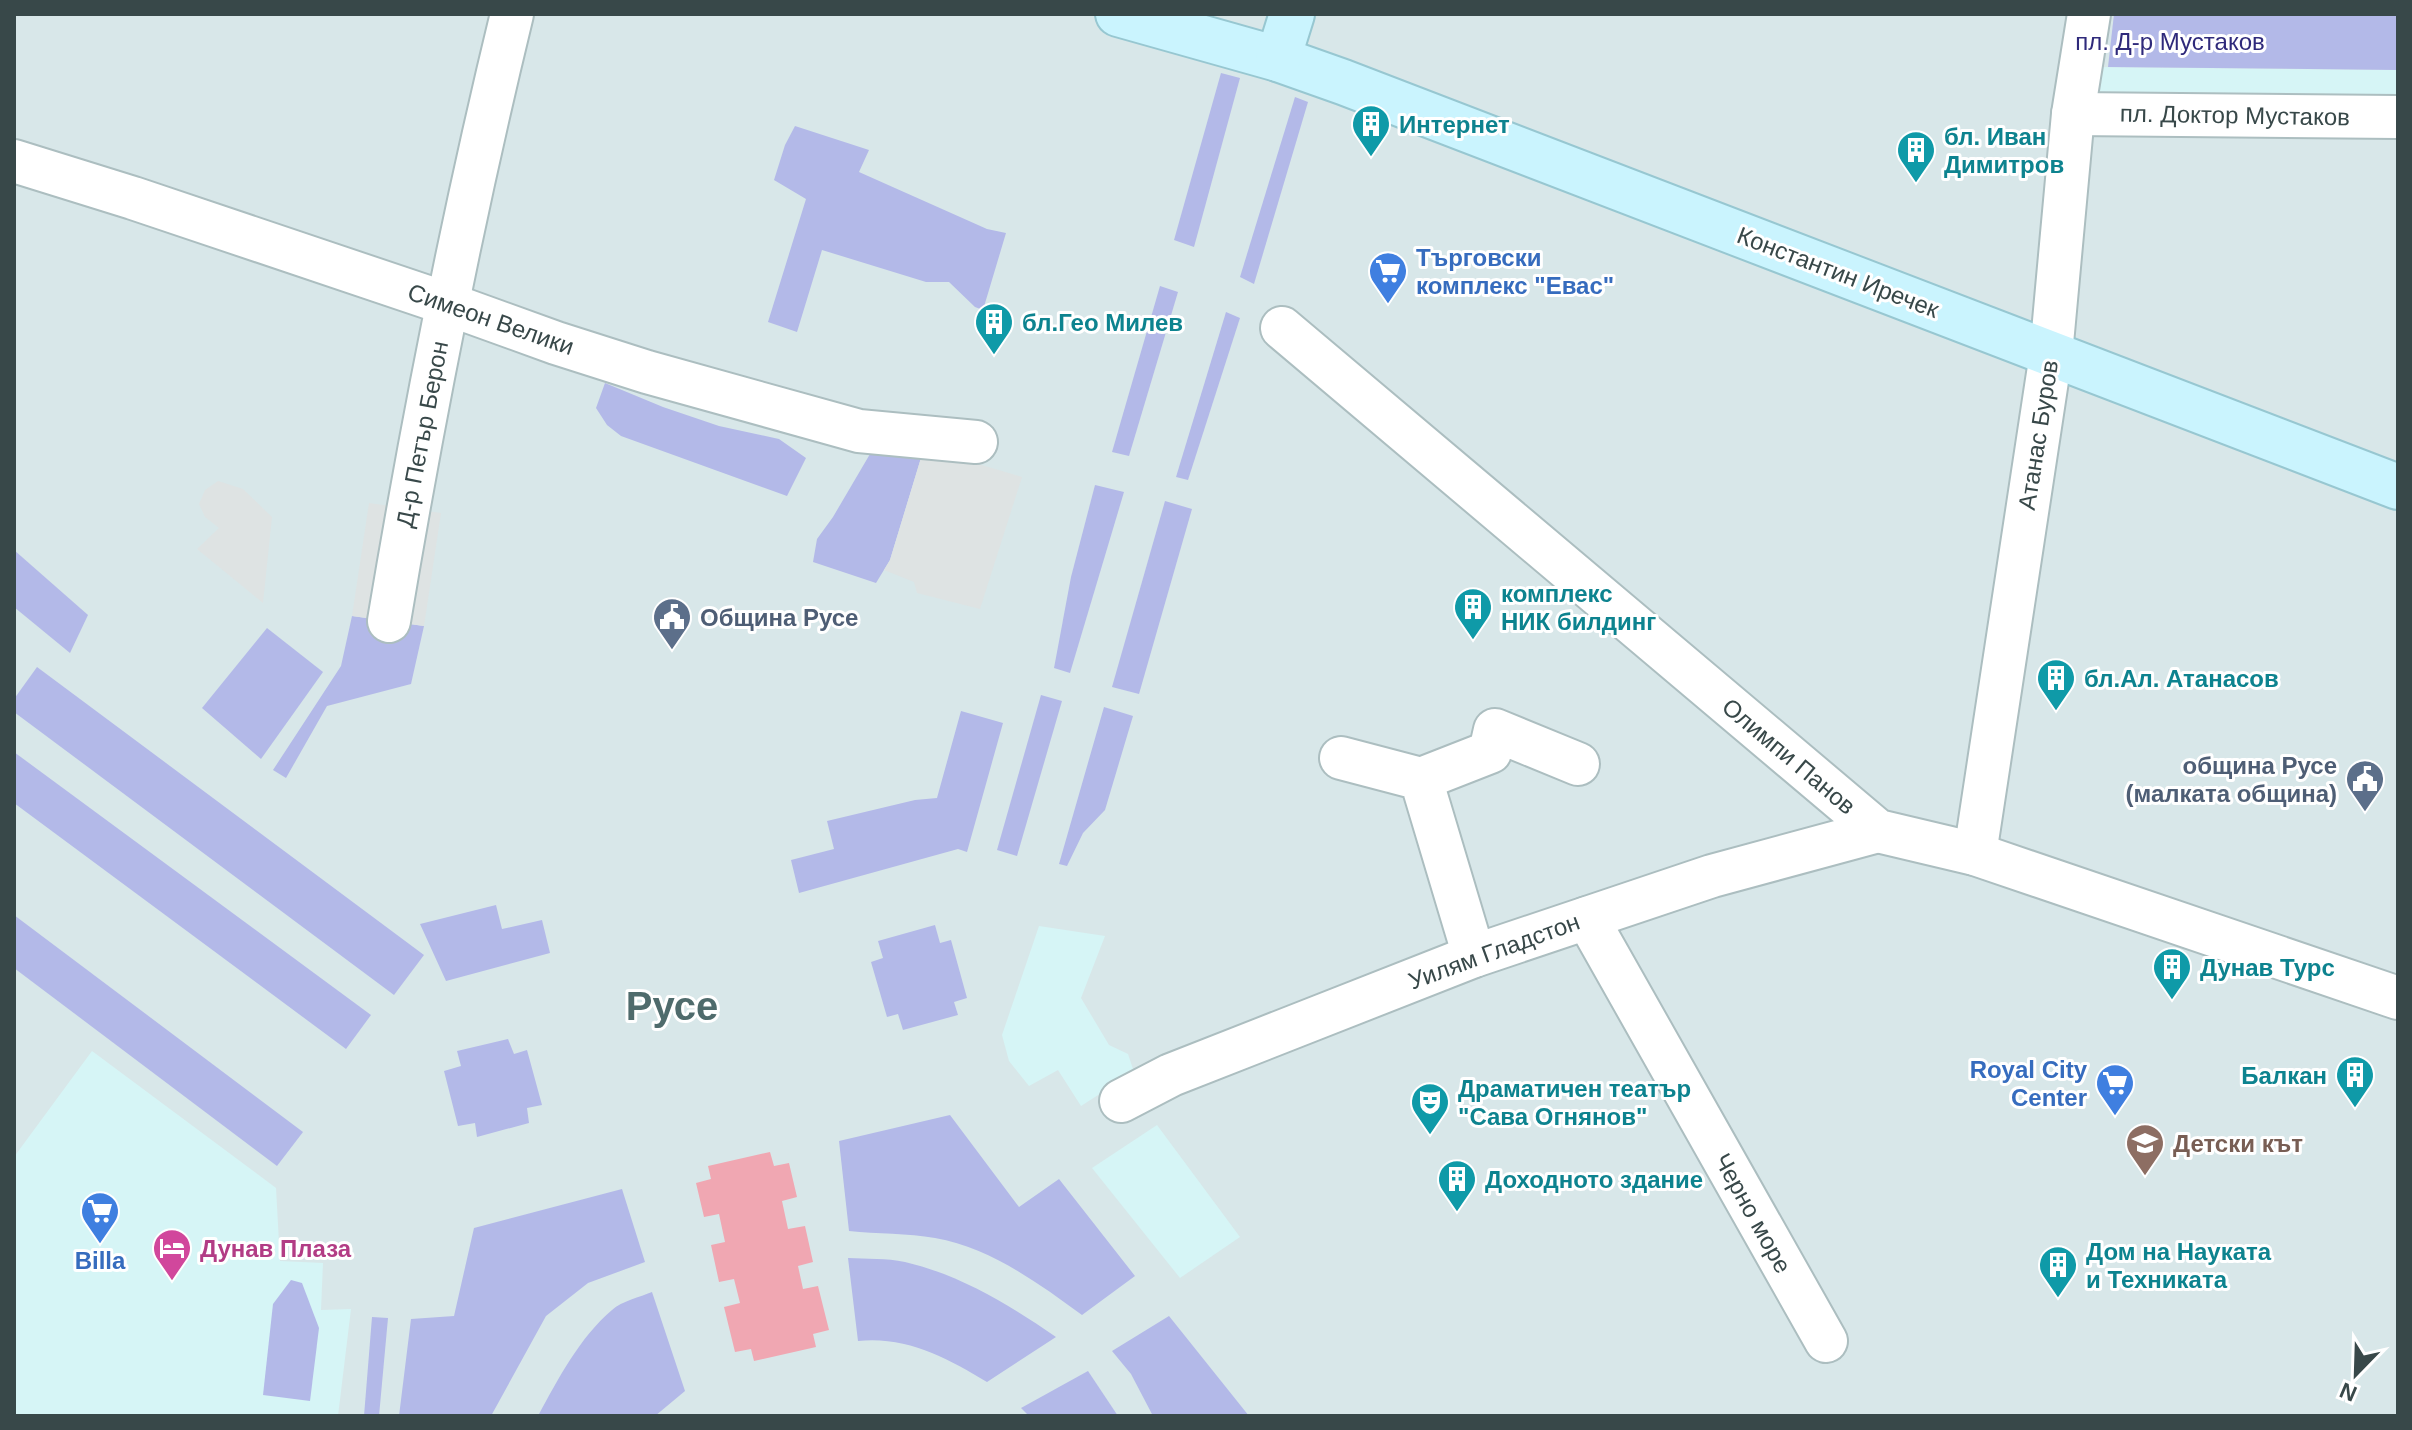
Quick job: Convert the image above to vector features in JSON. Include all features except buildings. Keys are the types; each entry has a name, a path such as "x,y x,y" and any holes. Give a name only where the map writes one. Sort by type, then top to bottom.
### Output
{"main road":[{"name":"Константин Иречек","path":"1118,14 1278,59 1343,82 2398,487"},
{"path":"1278,59 1292,14"}],"street":[{"name":"Д-р Петър Берон","path":"389,621 409,497 475,166 512,14"},
{"name":"Атанас Буров","path":"1975,854 2051,354 2073,114 2089,14"},
{"name":"пл. Доктор Мустаков","path":"2073,114 2398,117"},
{"name":"Симеон Велики","path":"14,161 133,198 647,372 859,431 976,442"},
{"name":"Олимпи Панов","path":"1282,328 1878,831 1975,854 2398,998"},
{"path":"1341,758 1421,779 1490,752 1495,730 1578,764"},
{"path":"1421,779 1474,956"},
{"name":"Уилям Гладстон","path":"1121,1101 1171,1075 1474,956 1712,876 1878,831"},
{"name":"Черно море","path":"1587,918 1826,1341"}],"shaded area":[{"path":"14,14 2398,14 2398,1416 14,1416"},
{"path":"2096,67 2398,70 2398,117 2096,114"},
{"path":"924,448 1022,477 980,609 917,593 914,582 884,570 890,560"},
{"path":"218,481 243,489 272,517 263,603 197,549 219,528 205,517 199,504 205,490"},
{"path":"369,503 441,513 424,626 352,616"},
{"path":"1039,926 1105,936 1081,998 1109,1045 1128,1054 1134,1072 1081,1106 1058,1070 1029,1086 1009,1061 1002,1035"},
{"path":"92,1051 276,1188 280,1261 323,1263 321,1310 351,1309 338,1416 14,1416 14,1157"},
{"path":"1157,1125 1240,1237 1180,1278 1092,1168"},
{"path":"770,1152 774,1166 789,1163 797,1197 782,1201 788,1229 805,1226 813,1262 798,1266 803,1289 818,1286 829,1330 813,1334 816,1347 754,1361 751,1349 735,1352 724,1307 740,1303 734,1279 719,1282 711,1245 725,1242 719,1214 704,1217 696,1183 711,1179 708,1166"}],"green space":[{"name":"пл. Д-р Мустаков","path":"2114,14 2398,14 2398,70 2108,67"},
{"path":"1221,73 1240,78 1194,247 1174,240"},
{"path":"1295,97 1308,102 1254,284 1240,277"},
{"path":"795,126 869,150 859,172 987,229 1006,233 983,310 975,307 949,282 926,282 822,250 797,332 768,322 806,199 774,180 785,145"},
{"path":"1160,286 1178,292 1129,456 1112,452"},
{"path":"1226,312 1240,318 1188,480 1176,477"},
{"path":"605,383 719,426 779,439 806,458 787,496 621,436 607,425 596,408"},
{"path":"882,446 924,448 890,560 876,583 813,562 817,539 870,454"},
{"path":"1095,485 1124,492 1070,673 1054,668 1071,577"},
{"path":"1165,501 1192,509 1139,694 1112,687"},
{"path":"14,550 88,615 70,653 14,607"},
{"path":"352,616 424,626 411,684 327,706 286,778 273,770 341,666"},
{"path":"267,628 323,672 261,759 202,708"},
{"path":"37,667 424,955 394,995 14,712 14,699"},
{"path":"1041,695 1062,701 1017,856 997,850"},
{"path":"1104,707 1133,716 1105,810 1083,833 1067,866 1059,864"},
{"path":"961,711 1003,723 967,852 958,849 799,893 791,860 834,849 827,821 915,800 937,798"},
{"path":"14,752 371,1015 346,1049 14,803"},
{"path":"496,905 502,929 542,920 550,953 446,981 420,924"},
{"path":"14,915 303,1132 277,1166 14,968"},
{"path":"935,925 940,943 951,940 967,998 954,1002 958,1015 903,1030 898,1014 887,1017 871,962 883,958 878,941"},
{"path":"508,1039 514,1054 527,1050 542,1105 527,1108 529,1123 477,1137 475,1123 458,1126 444,1071 461,1066 457,1051"},
{"path":"950,1115 1019,1207 1059,1179 1135,1276 1082,1315 995,1258 956,1243 925,1236 849,1231 839,1141"},
{"path":"622,1189 645,1262 588,1283 546,1316 491,1416 399,1416 411,1319 454,1316 474,1228"},
{"path":"848,1258 898,1261 946,1275 1002,1303 1056,1337 987,1382 942,1357 910,1345 858,1341"},
{"path":"291,1280 302,1283 319,1328 310,1401 263,1395 273,1304"},
{"path":"652,1292 685,1391 655,1416 538,1416 570,1359 600,1321 621,1304"},
{"path":"1169,1316 1249,1416 1153,1416 1131,1374 1112,1351"},
{"path":"372,1317 388,1318 379,1416 364,1416"},
{"path":"1088,1371 1118,1416 1029,1416 1021,1408"}],"place":[{"name":"Интернет","path":"1371,158"},
{"name":"бл. Иван Димитров","path":"1916,184"},
{"name":"Търговски комплекс \"Евас\"","path":"1388,305"},
{"name":"бл.Гео Милев","path":"994,356"},
{"name":"комплекс НИК билдинг","path":"1473,641"},
{"name":"Община Русе","path":"672,651"},
{"name":"бл.Ал. Атанасов","path":"2056,712"},
{"name":"община Русе (малката община)","path":"2365,813"},
{"name":"Дунав Турс","path":"2172,1001"},
{"name":"Балкан","path":"2355,1109"},
{"name":"Royal City Center","path":"2115,1117"},
{"name":"Драматичен театър \"Сава Огнянов\"","path":"1430,1136"},
{"name":"Детски кът","path":"2145,1177"},
{"name":"Доходното здание","path":"1457,1213"},
{"name":"Billa","path":"100,1245"},
{"name":"Дунав Плаза","path":"172,1282"},
{"name":"Дом на Науката и Техниката","path":"2058,1299"}],"district":[{"name":"Русе","path":"672,1006"}]}
